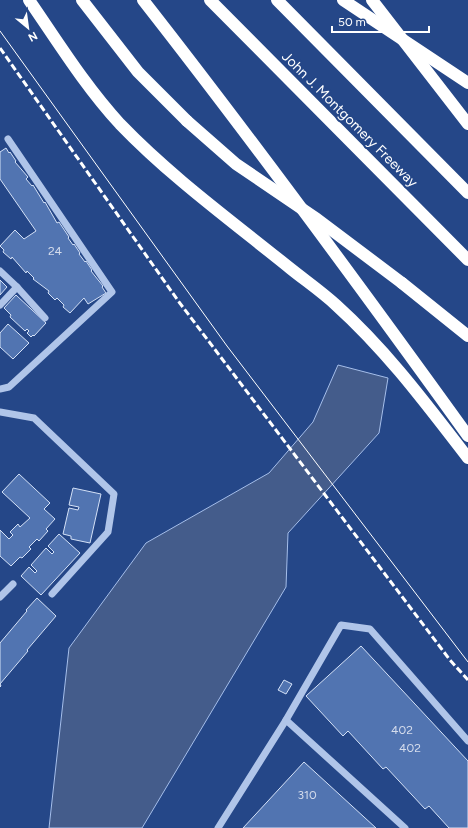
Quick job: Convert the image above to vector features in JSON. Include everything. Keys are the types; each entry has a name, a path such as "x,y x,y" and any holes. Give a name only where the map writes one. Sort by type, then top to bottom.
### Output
{"highway":[{"path":"29,0 88,84 120,123 153,156 335,304 368,335 421,396 468,458"},
{"path":"82,0 138,72 187,121 236,164 317,219 402,283 468,336"},
{"path":"143,0 211,87 350,272 468,436"},
{"name":"John J. Montgomery Freeway","path":"210,0 468,260"},
{"path":"277,0 468,193"},
{"path":"343,0 468,83"},
{"path":"372,0 468,124"}],"lane":[{"path":"0,389 8,387 112,292 8,139"},
{"path":"0,272 17,287 45,318"},
{"path":"0,305 17,287"},
{"path":"0,412 34,418 114,494 108,532 52,594"},
{"path":"0,597 13,584"},
{"path":"218,828 286,720 341,625 370,629 468,741"},
{"path":"286,720 405,828"}],"water":[{"path":"338,365 388,378 379,433 288,533 286,587 142,828 49,828 69,648 146,543 269,473 313,422"}],"building":[{"path":"6,148 16,161 15,162 28,177 26,179 32,186 33,185 44,203 45,202 57,223 59,222 69,237 68,238 80,253 79,254 85,262 86,261 106,293 88,304 84,298 70,313 63,307 64,305 57,298 55,300 48,293 49,291 33,279 34,278 27,271 26,273 12,257 11,259 3,252 4,250 0,246 15,230 24,239 36,231 0,179 0,152"},
{"path":"0,280 7,287 0,295"},
{"path":"16,295 46,323 34,336 33,335 31,337 27,333 29,331 27,329 25,331 10,317 11,315 4,308"},
{"path":"8,324 29,343 13,359 0,347 0,333"},
{"path":"19,474 50,503 44,509 55,519 46,529 48,531 39,541 37,539 29,547 31,549 11,566 0,556 0,530 9,539 13,535 10,532 18,524 20,527 30,518 2,492"},
{"path":"73,488 101,494 90,543 71,539 71,536 63,534 69,508 78,510 79,507 69,505"},
{"path":"59,534 80,553 41,595 21,576 29,567 35,573 37,571 31,565 46,548 52,554 54,552 48,546"},
{"path":"37,598 56,616 0,684 0,643"},
{"path":"361,646 468,761 468,828 449,828 429,806 425,809 386,767 383,769 348,731 343,736 306,696"},
{"path":"284,680 292,684 286,694 278,690"},
{"path":"304,762 376,828 243,828"}],"tram line":[{"path":"0,31 227,346 468,662"}],"railway":[{"path":"0,48 179,302 450,660 468,680"}]}
